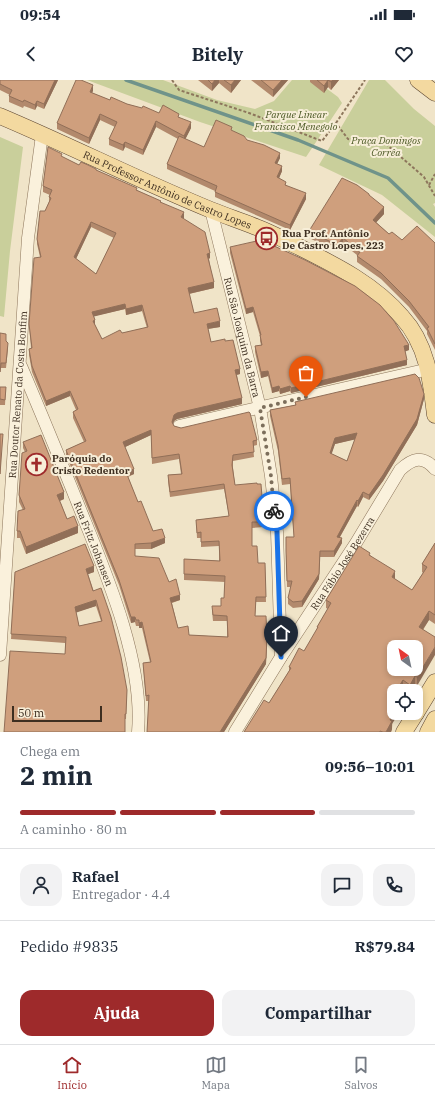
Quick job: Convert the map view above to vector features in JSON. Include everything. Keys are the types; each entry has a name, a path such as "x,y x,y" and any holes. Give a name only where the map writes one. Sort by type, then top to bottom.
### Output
{"main road":[{"path":"418,80 435,93"},
{"name":"Rua Professor Antônio de Castro Lopes","path":"0,116 211,210 258,227 351,274 383,297 403,317 417,338 429,369 432,382 435,415"},
{"path":"423,702 435,682"},
{"path":"404,732 412,720"}],"street":[{"name":"Rua Doutor Renato da Costa Bonfim","path":"0,655 28,238 42,135"},
{"name":"Rua São Joaquim da Barra","path":"211,210 260,408 271,476 277,532 281,657"},
{"name":"Rua Fritz Johansen","path":"20,363 104,569 122,625 133,664 138,695 138,732"},
{"path":"180,426 429,369"},
{"name":"Rua Fábio José Bezerra","path":"235,732 281,657 356,544 400,470 414,460 429,462 435,469"}],"path":[{"path":"172,80 179,90 249,113 322,141 364,80"},
{"path":"336,122 348,139 386,144 424,177 435,196"},
{"path":"429,185 435,174"}],"green space":[{"name":"Parque Linear Francisco Menegolo","path":"87,80 163,80 217,100 255,109 274,101 292,80 315,80 338,97 342,103 306,157 200,122"},
{"name":"Praça Domingos Corrêa","path":"369,80 385,80 414,109 435,126 435,203 433,204 435,207 435,237 382,195 319,165"},
{"path":"0,137 23,147 10,251 4,317 0,316"}],"building":[{"path":"0,80 55,80 44,104 37,101 35,105 9,96 12,90 0,84"},
{"path":"76,80 81,80 93,85 90,92 110,100 111,97 127,104 142,108 143,106 159,113 163,105 179,114 178,117 191,122 184,136 156,121 143,150 125,142 123,145 109,139 117,122 100,114 89,138 57,123"},
{"path":"208,80 215,80 212,84"},
{"path":"224,80 235,80 231,85"},
{"path":"261,80 282,80 273,90"},
{"path":"317,80 328,80 324,86"},
{"path":"216,120 232,127 231,130 244,136 247,140 264,145 280,153 275,163 282,166 277,177 286,182 285,185 306,193 290,225 215,192 217,186 167,164 179,136 204,147"},
{"path":"48,147 62,154 61,156 79,165 81,162 88,165 137,188 136,190 161,201 160,202 184,212 181,217 205,232 210,253 207,254 214,282 188,288 194,313 217,308 220,321 207,324 211,342 225,339 225,341 233,340 240,369 235,370 242,398 177,413 174,415 172,422 174,426 181,428 250,413 257,440 253,441 254,452 233,455 232,465 235,485 261,484 264,522 252,522 252,546 257,546 258,563 265,563 266,597 256,597 255,616 266,616 266,658 220,732 147,732 149,695 146,696 143,663 151,662 142,622 139,623 139,620 136,620 135,617 131,617 119,580 66,450 86,441 73,412 78,409 70,391 46,401 32,366 29,349 32,348 29,324 34,258 41,257 37,239 40,211 45,211 51,198 49,197 52,190 43,186","holes":["91,222 116,233 96,274 74,257","125,304 126,309 142,305 148,327 122,333 120,330 102,339 93,321 95,320 92,312","151,430 152,458 179,454 182,474 168,475 170,492 224,484 229,516 196,520 197,533 201,532 201,542 219,541 220,561 184,559 184,574 225,576 224,598 221,598 221,606 212,606 213,615 227,616 228,637 189,635 188,626 178,628 170,598 180,595 176,579 169,582 159,558 135,556 135,544 151,543 165,538 162,529 153,531 141,501 138,502 126,472 134,469 123,442"]},
{"path":"342,178 357,185 384,207 373,220 389,234 392,232 402,240 417,226 435,243 435,344 427,328 429,327 409,301 381,273 357,256 360,252 343,238 337,245 309,231"},
{"path":"261,240 305,260 355,286 380,305 394,321 409,345 404,346 407,360 291,388 290,386 280,389 279,386 272,388 268,371 261,372 255,346 262,345 261,335 253,307 246,309 230,247"},
{"path":"0,333 6,334 6,341 8,343 6,363 1,363 0,372"},
{"path":"415,374 419,378 424,394 417,419 383,475 369,495 363,492 358,501 357,500 337,537 342,538 334,551 320,551 319,574 302,601 293,602 288,598 292,581 287,581 286,551 286,537 294,537 290,478 282,479 278,445 270,410 296,405 295,402","holes":["357,433 347,461 330,453 335,438"]},
{"path":"0,387 6,387 5,400 0,399"},
{"path":"0,434 3,434 0,474"},
{"path":"41,435 64,492 57,495 67,519 74,516 78,526 26,547 20,531 17,531 18,511 25,509 19,495 22,453 27,451 23,442"},
{"path":"435,543 435,615 429,611 419,627 435,637 435,647 423,667 423,640 387,640 387,676 415,676 411,684 403,680 400,684 387,684 387,720 392,721 386,732 244,732 264,700 269,703 291,668 289,667 299,648 304,651 331,603 326,600 359,546 370,553 369,555 395,571 392,577 412,590 427,567 422,564"},
{"path":"85,544 94,566 86,569 93,591 101,588 111,617 121,657 127,690 125,732 4,732 10,651 65,654 66,637 11,634 15,572","holes":["96,600 102,621 79,626 75,607"]}],"waterway":[{"path":"126,80 298,140 388,178 435,223"}],"way so far":[{"path":"274,511 271,476 260,408 306,397"}],"place":[{"name":"Rua Prof. Antônio De Castro Lopes, 223","path":"267,239"},
{"name":"Paróquia do Cristo Redentor","path":"36,464"}],"route":[{"path":"274,511 277,532 281,657"}]}
